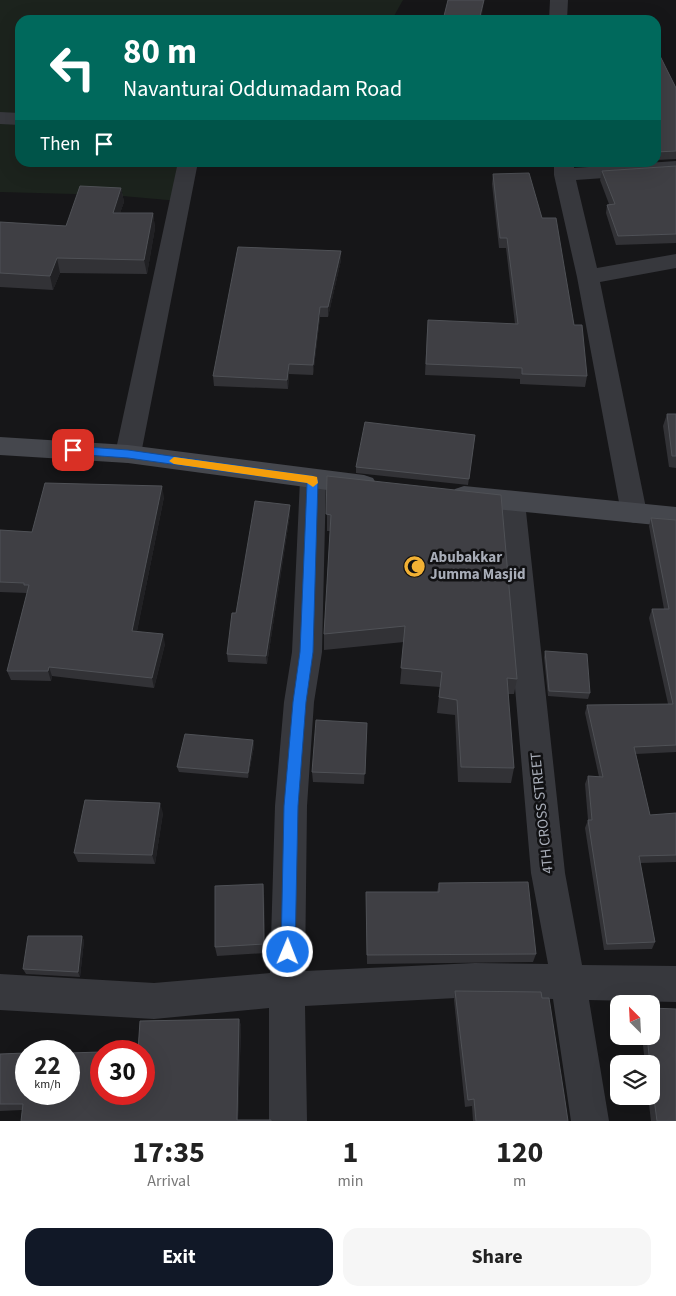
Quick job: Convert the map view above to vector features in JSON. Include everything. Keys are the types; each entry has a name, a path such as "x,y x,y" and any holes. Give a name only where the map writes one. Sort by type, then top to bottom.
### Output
{"main road":[{"path":"0,446 128,454 313,480 388,488"},
{"path":"444,494 676,517"}],"street":[{"path":"558,15 559,0"},
{"path":"0,118 15,119"},
{"path":"128,454 144,385 187,167"},
{"path":"634,513 588,277 564,169 676,167"},
{"path":"588,277 676,261"},
{"path":"288,1121 287,989 291,806 306,652 313,480"},
{"name":"4TH CROSS STREET","path":"512,502 548,873 568,980 590,1121"},
{"path":"1,997 154,1001 287,989 475,980 568,980 676,984"}],"shaded area":[{"path":"0,0 403,0 395,15 15,15 15,167 187,167 179,201 111,195 0,192"}],"building":[{"path":"448,0 484,0 480,15 444,15"},
{"path":"661,58 676,88 676,151 661,152"},
{"path":"676,166 676,234 618,236 607,205 615,204 602,171"},
{"path":"529,173 542,218 556,218 574,325 582,325 587,376 522,374 522,368 426,364 428,320 518,324 507,238 500,238 493,174"},
{"path":"80,186 121,188 113,213 153,213 144,260 57,258 50,276 0,273 0,222 66,226"},
{"path":"238,247 341,251 328,307 320,307 313,365 289,364 287,380 213,376"},
{"path":"667,414 676,414 676,456 672,456"},
{"path":"365,422 475,435 469,479 356,467"},
{"name":"Abubakkar Jumma Masjid","path":"327,476 501,495 517,679 507,678 514,768 461,767 457,700 439,697 442,672 401,668 405,626 324,634 331,515 326,514"},
{"path":"45,483 162,486 132,631 163,634 152,678 49,667 48,671 7,671 29,585 0,582 0,530 32,532"},
{"path":"255,501 290,505 266,656 227,654 232,613 236,613"},
{"path":"651,518 676,520 676,745 634,747 650,815 676,813 676,855 639,856 655,942 607,944 588,820 592,820 588,776 603,777 587,705 673,704 652,609 669,609"},
{"path":"545,651 587,654 590,693 549,691"},
{"path":"316,720 367,723 365,774 312,772"},
{"path":"185,734 253,740 248,773 177,767"},
{"path":"85,800 160,803 152,855 74,853"},
{"path":"528,882 536,954 367,955 366,892 439,892 439,883"},
{"path":"263,884 264,944 215,947 215,886"},
{"path":"28,936 82,936 78,972 23,969"},
{"path":"455,991 541,992 542,998 549,998 568,1121 476,1121 474,1099 468,1100"},
{"path":"660,1008 676,1009 676,1121 657,1121 655,1105 660,1105 660,1055 649,1055 648,1045 660,1045"},
{"path":"239,1019 237,1120 271,1121 21,1121 23,1105 80,1105 80,1053 90,1052 90,1105 155,1105 155,1040 139,1040 140,1021"},
{"path":"15,1053 15,1104 0,1104 0,1054"}],"slow traffic":[{"path":"174,461 313,480 313,483"}],"place":[{"name":"Abubakkar Jumma Masjid","path":"414,566"}],"route":[{"path":"73,450 128,454 313,480 306,652 291,806 288,952"}]}
